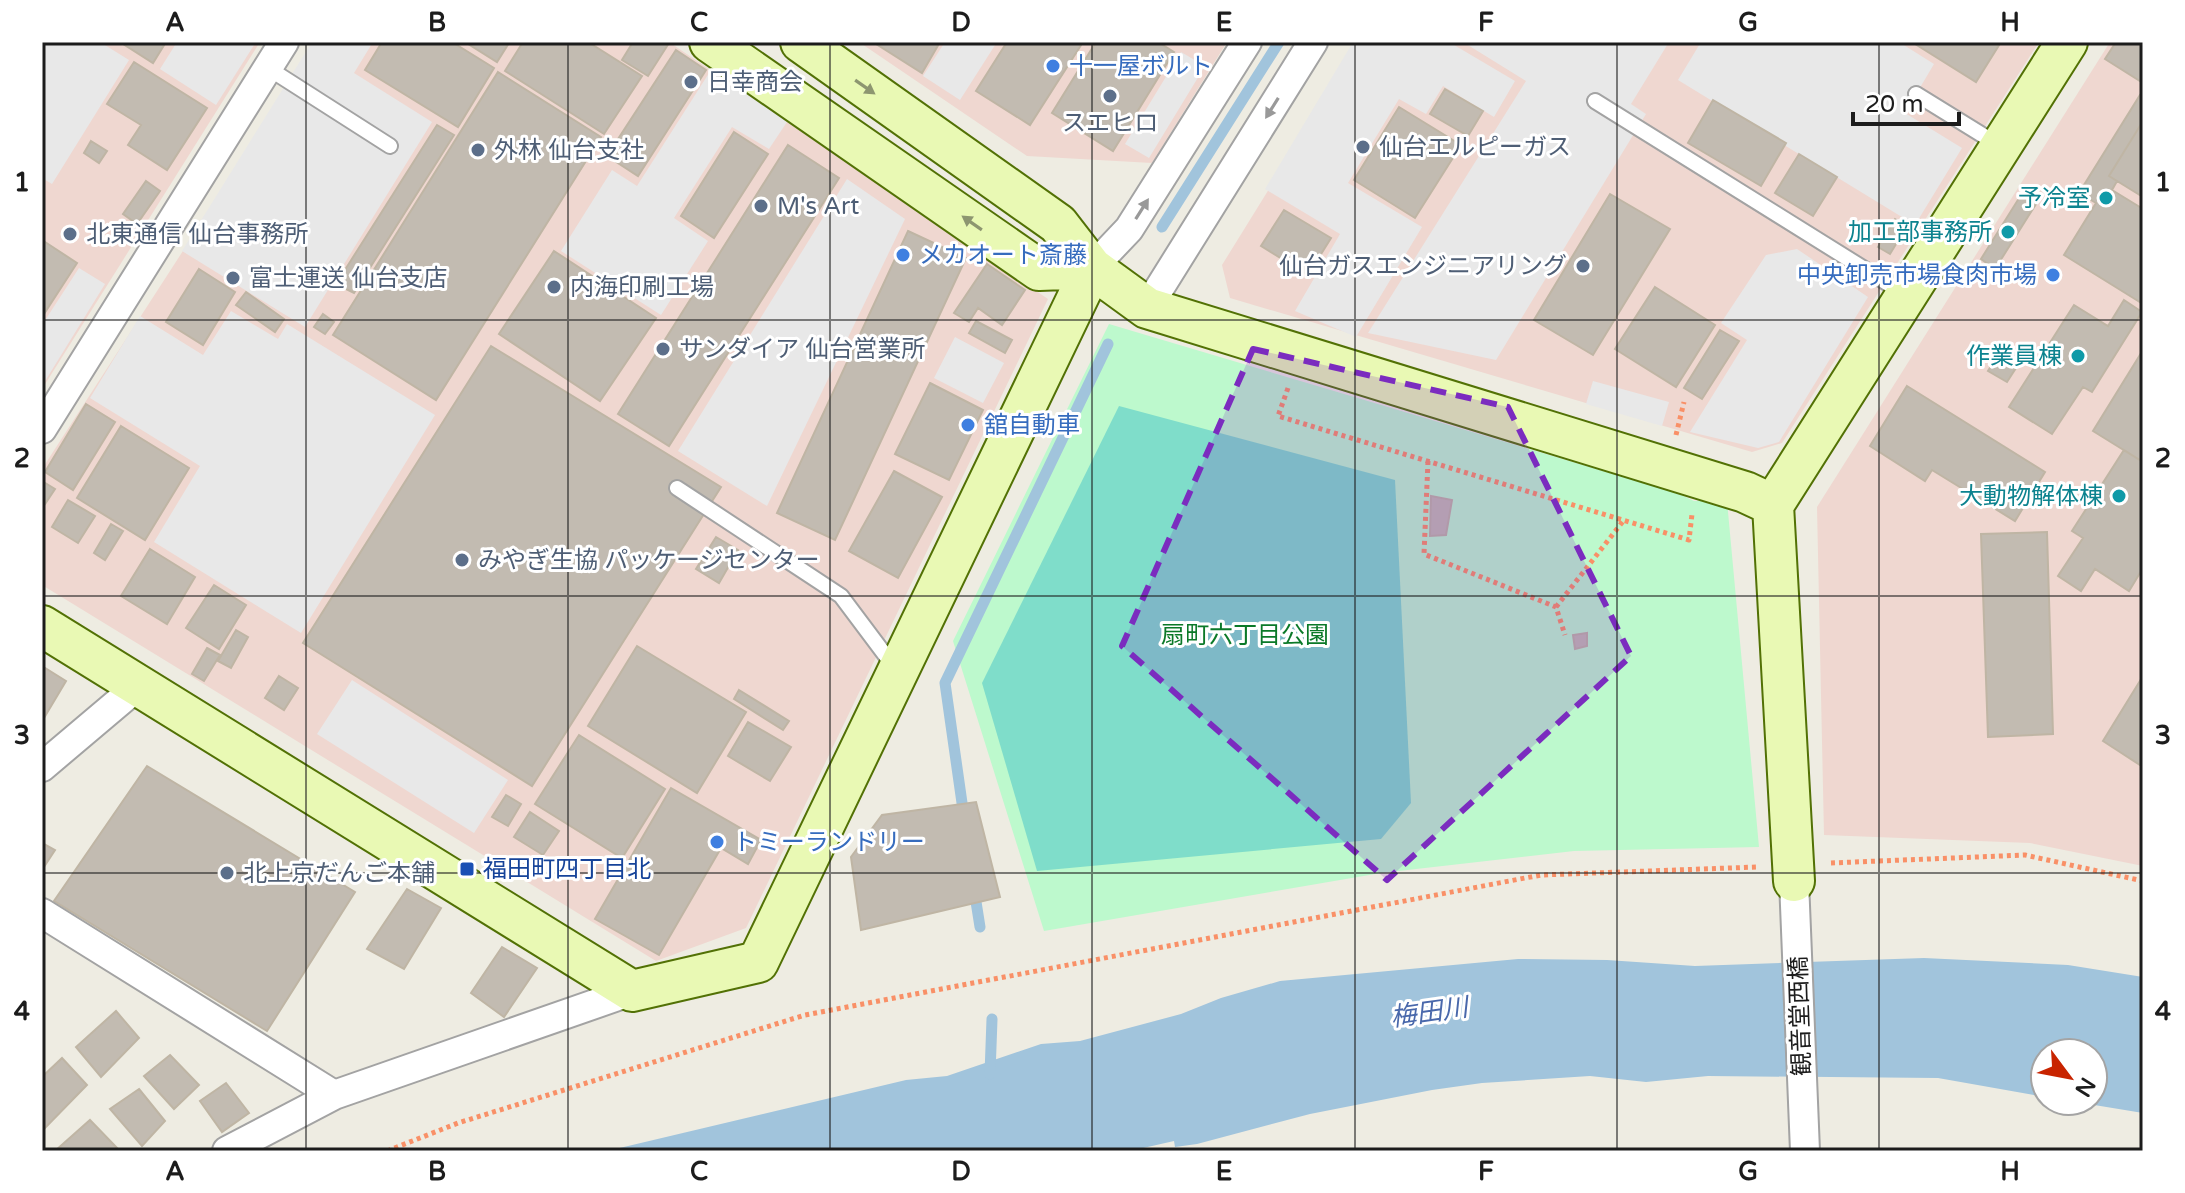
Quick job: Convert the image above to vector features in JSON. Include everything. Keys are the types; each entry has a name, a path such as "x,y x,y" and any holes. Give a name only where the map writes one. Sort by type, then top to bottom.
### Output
{"street":[{"path":"42,429 284,42"},
{"path":"710,42 1039,270 1092,268"},
{"path":"801,42 1058,224 1092,268 1147,308 1745,492 1773,505"},
{"path":"227,1151 334,1095 632,991 758,962 1092,268 1129,229 1247,42"},
{"path":"1147,308 1313,42"},
{"path":"1794,873 1773,505 2067,42"},
{"path":"42,626 632,991"},
{"path":"42,767 139,685"},
{"name":"観音堂西橋","path":"1794,873 1805,1151"},
{"path":"42,913 334,1095"}],"lane":[{"path":"268,68 390,146"},
{"path":"1916,94 2001,147"},
{"path":"1595,101 1906,295"},
{"path":"677,488 841,596 897,672"}],"path":[{"path":"1292,379 1278,416 1689,540 1694,501"},
{"path":"1676,436 1684,402"},
{"path":"1428,461 1424,554 1556,607"},
{"path":"1556,607 1624,520"},
{"path":"1556,607 1565,635"},
{"path":"387,1151 458,1123 805,1015 1541,875 1794,873 2025,855 2143,881"}],"highlighted area":[{"path":"1253,349 1508,407 1631,656 1387,880 1122,646"}],"shaded area":[{"path":"42,42 260,42 42,389"},
{"path":"42,42 100,42 129,60 52,184 42,178"},
{"path":"177,42 256,42 216,105 160,69"},
{"path":"312,42 373,42 354,73 432,122 305,327 182,251"},
{"path":"318,42 669,42 1048,299 746,928 656,961 42,585 42,469"},
{"path":"859,42 1227,42 1152,163 1027,156"},
{"path":"945,42 997,42 960,100 923,76"},
{"path":"1353,42 1449,42 1515,81 1494,117 1443,86 1426,114 1399,99 1348,183 1422,227 1356,337 1295,311 1340,234 1265,189"},
{"path":"1360,42 2039,42 1782,443 1752,452 1230,298 1222,265"},
{"path":"1463,42 1669,42 1631,104 1646,114 1496,360 1368,333 1526,81"},
{"path":"1701,42 1899,42 1934,64 1905,113 1962,148 1915,225 1678,80"},
{"name":"中央卸売市場食肉市場","path":"2110,42 2143,42 2143,866 2030,843 1824,835 1817,507"},
{"path":"1181,52 1205,66 1149,158 1125,144"},
{"path":"711,70 789,119 769,149 732,127 674,218 708,241 661,315 561,251 612,170 637,186"},
{"path":"847,179 905,219 767,506 678,451"},
{"path":"1797,249 1868,297 1779,442 1758,448 1690,432 1747,340 1721,323 1766,255"},
{"path":"79,268 105,284 42,386 42,325"},
{"path":"231,311 278,339 287,324 435,415 301,633 154,542 200,466 90,398 140,316 203,355"},
{"path":"955,337 1004,363 983,403 934,378"},
{"path":"1593,381 1669,402 1662,426 1586,404"},
{"path":"352,680 508,780 474,833 317,734"}],"green space":[{"name":"扇町六丁目公園","path":"1109,324 1677,493 1694,501 1727,501 1759,847 1574,851 1381,873 1044,931 953,641"},
{"path":"1119,406 1395,480 1411,803 1381,839 1037,871 982,683"}],"water":[{"name":"梅田川","path":"1924,958 2068,965 2143,977 2143,1113 2109,1107 2109,1037 2029,1037 2029,1094 1938,1078 1708,1076 1646,1082 1590,1076 1482,1083 1432,1090 1310,1114 1197,1144 1175,1147 1174,1141 1130,1151 607,1151 906,1080 947,1076 1041,1044 1080,1041 1181,1014 1221,998 1280,981 1518,959 1607,960 1695,966"}],"building":[{"path":"120,42 166,42 153,63"},
{"path":"382,42 452,42 494,68 458,127 365,70"},
{"path":"465,42 507,42 509,43 497,62"},
{"path":"523,42 588,42 642,76 604,134 505,71"},
{"path":"633,42 669,43 648,76 622,60"},
{"path":"873,42 940,42 922,73"},
{"path":"1007,42 1083,42 1030,125 976,91"},
{"path":"1096,42 1158,42 1174,52 1113,151 1052,113"},
{"path":"1912,42 2001,42 1976,82"},
{"path":"2116,42 2143,42 2143,83 2105,59"},
{"path":"676,50 706,70 638,176 607,156"},
{"path":"134,62 207,108 167,170 128,145 141,125 107,104"},
{"path":"498,72 601,137 436,400 333,335"},
{"path":"1445,89 1483,111 1468,136 1430,114"},
{"name":"予冷室","path":"2140,95 2143,96 2143,121 2109,176 2117,181 2112,190 2143,209 2143,304 2064,255 2096,203 2079,193"},
{"path":"1713,100 1786,143 1761,186 1688,143"},
{"path":"1399,107 1461,145 1415,218 1354,180"},
{"path":"2143,121 2143,197 2109,176"},
{"path":"437,125 454,135 354,293 336,284"},
{"path":"734,132 768,154 714,238 681,216"},
{"path":"91,141 107,151 99,163 84,153"},
{"path":"788,145 839,178 669,446 618,414"},
{"path":"1799,154 1837,177 1813,216 1775,193"},
{"path":"146,181 160,191 137,224 123,214"},
{"path":"1610,194 1670,229 1593,355 1534,320"},
{"name":"加工部事務所","path":"2021,195 2036,204 1995,269 1981,259"},
{"path":"1284,210 1331,238 1308,275 1261,246"},
{"path":"1895,219 1907,226 1890,254 1878,247"},
{"path":"908,231 966,258 835,540 777,513"},
{"path":"42,240 77,263 42,317"},
{"path":"554,251 656,318 600,401 499,334"},
{"path":"987,264 1025,290 1002,325 978,308 969,322 954,313"},
{"path":"199,269 235,292 203,345 166,322"},
{"path":"1655,287 1715,325 1676,387 1615,349"},
{"path":"246,292 284,319 275,332 236,305"},
{"name":"作業員棟","path":"2124,300 2142,312 2092,392 2083,387 2052,434 2009,407 2074,305 2108,326"},
{"path":"323,314 334,322 325,334 314,327"},
{"path":"976,321 1012,340 1005,353 969,333"},
{"path":"1720,330 1739,341 1702,399 1684,388"},
{"path":"2006,343 2025,354 2007,382 1988,371"},
{"path":"491,346 721,487 532,786 303,643"},
{"path":"2143,350 2143,462 2093,431"},
{"path":"930,383 983,410 949,480 895,454"},
{"path":"1907,386 2045,472 2015,521 1932,470 1925,481 1870,446"},
{"path":"86,404 115,422 73,490 45,472"},
{"path":"121,426 189,468 145,540 77,498"},
{"name":"大動物解体棟","path":"2124,450 2143,462 2143,568 2129,591 2095,569 2081,591 2058,576 2083,538 2072,531"},
{"path":"894,471 942,497 898,578 849,551"},
{"path":"42,481 55,489 45,504 42,502"},
{"path":"1431,496 1452,500 1446,535 1430,536"},
{"path":"68,500 95,516 78,543 52,527"},
{"path":"111,524 123,531 105,560 94,553"},
{"path":"2047,532 2053,734 1988,737 1981,534"},
{"path":"716,537 738,550 719,583 696,569"},
{"path":"150,549 195,577 167,624 121,596"},
{"path":"214,585 246,605 219,649 186,628"},
{"path":"236,630 248,637 231,668 218,661"},
{"path":"1587,633 1587,646 1575,649 1573,635"},
{"path":"637,646 746,712 697,793 588,726"},
{"path":"207,648 220,655 204,681 192,674"},
{"path":"42,666 66,681 44,718 42,717"},
{"path":"279,676 298,688 284,710 265,698"},
{"path":"2143,676 2143,767 2103,741"},
{"path":"739,690 789,721 783,730 734,699"},
{"path":"748,722 791,747 770,781 728,756"},
{"path":"579,735 665,789 622,858 535,804"},
{"path":"147,766 355,892 267,1031 54,901"},
{"path":"671,788 761,840 748,864 721,848 659,955 595,919"},
{"path":"506,795 521,804 508,826 492,817"},
{"path":"976,802 1000,897 861,930 851,857 882,815"},
{"path":"530,812 559,831 543,855 514,837"},
{"path":"42,843 55,850 42,870"},
{"path":"407,889 441,908 404,969 367,949"},
{"path":"502,947 537,968 504,1017 471,993"},
{"path":"116,1011 139,1038 101,1077 76,1047"},
{"path":"170,1055 199,1085 174,1109 144,1076"},
{"path":"62,1058 87,1085 42,1131 42,1077"},
{"path":"226,1083 249,1113 222,1132 200,1101"},
{"path":"139,1089 165,1121 142,1146 110,1109"},
{"path":"90,1120 120,1151 55,1151"}],"waterway":[{"path":"1162,227 1279,42"},
{"path":"964,817 945,683 1108,344"},
{"path":"974,889 980,927"},
{"path":"990,1074 992,1019"}],"place":[{"name":"十一屋ボルト","path":"1053,66"},
{"name":"日幸商会","path":"691,82"},
{"name":"スエヒロ","path":"1110,96"},
{"name":"仙台エルピーガス","path":"1363,147"},
{"name":"外林 仙台支社","path":"478,150"},
{"name":"予冷室","path":"2106,198"},
{"name":"M's Art","path":"761,206"},
{"name":"加工部事務所","path":"2008,232"},
{"name":"北東通信 仙台事務所","path":"70,234"},
{"name":"メカオート斎藤","path":"903,255"},
{"name":"仙台ガスエンジニアリング","path":"1583,266"},
{"name":"中央卸売市場食肉市場","path":"2053,275"},
{"name":"富士運送 仙台支店","path":"233,278"},
{"name":"内海印刷工場","path":"554,287"},
{"name":"サンダイア 仙台営業所","path":"663,349"},
{"name":"作業員棟","path":"2078,356"},
{"name":"舘自動車","path":"968,425"},
{"name":"大動物解体棟","path":"2119,496"},
{"name":"みやぎ生協 パッケージセンター","path":"462,560"},
{"name":"トミーランドリー","path":"717,842"},
{"name":"福田町四丁目北","path":"467,869"},
{"name":"北上京だんご本舗","path":"227,873"}]}
